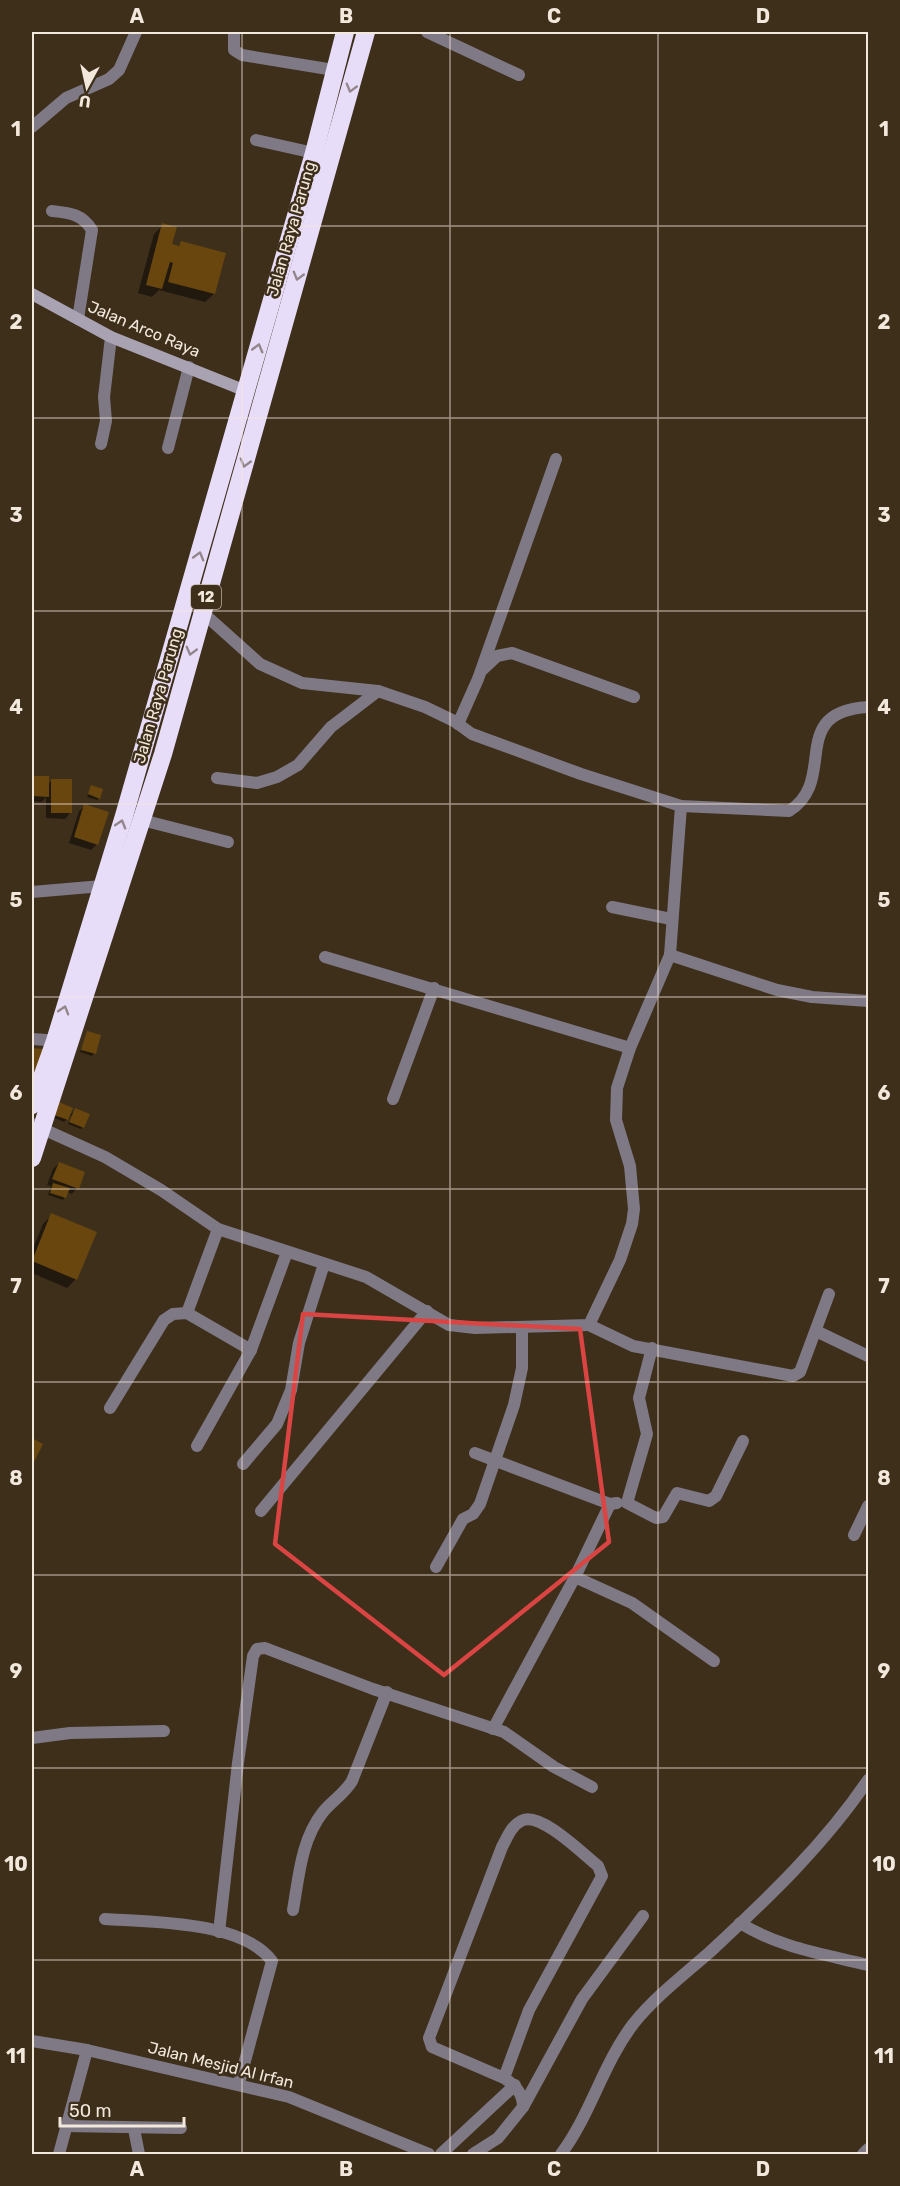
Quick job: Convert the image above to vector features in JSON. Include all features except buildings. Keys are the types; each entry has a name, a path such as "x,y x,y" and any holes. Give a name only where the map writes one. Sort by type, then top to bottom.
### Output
{"highway":[{"name":"Jalan Raya Parung","path":"32,1158 37,1127 102,886 314,153 345,32"},
{"name":"Jalan Raya Parung","path":"32,1105 61,1042 142,820 163,754 366,32"},
{"path":"143,750 163,754"}],"main road":[{"name":"Jalan Arco Raya","path":"32,294 111,337 189,366 246,391"}],"street":[{"path":"32,127 66,98 109,79 119,70 136,32"},
{"path":"234,32 234,50 242,55 334,70"},
{"path":"427,32 519,75"},
{"path":"256,140 314,153"},
{"path":"52,211 77,214 86,220 92,230 78,319"},
{"path":"101,444 106,421 104,397 111,337"},
{"path":"168,448 189,366"},
{"path":"458,724 481,670 556,459"},
{"path":"202,612 260,664 279,675 310,685 378,691 425,707 472,734 681,806 789,811 802,803 809,787 818,735 829,720 846,708 868,707"},
{"path":"481,670 497,656 512,653 633,697"},
{"path":"217,778 257,783 278,777 298,765 331,727 378,691"},
{"path":"589,1325 620,1260 632,1224 634,1209 630,1166 616,1120 617,1088 630,1048 670,955 681,806"},
{"path":"142,820 228,842"},
{"path":"32,892 102,886"},
{"path":"612,907 671,919"},
{"path":"670,955 777,990 813,997 868,1001"},
{"path":"325,957 434,988 535,1022 630,1048"},
{"path":"393,1099 434,988"},
{"path":"32,1039 61,1042"},
{"path":"37,1127 105,1157 161,1190 218,1228 366,1277 459,1328 589,1325 633,1346 793,1376 800,1372 829,1294"},
{"path":"187,1313 218,1228"},
{"path":"197,1446 251,1350 287,1252"},
{"path":"243,1464 277,1424 291,1390 299,1343 324,1264"},
{"path":"261,1511 426,1311"},
{"path":"110,1408 164,1320 173,1314 187,1313 251,1350"},
{"path":"436,1567 463,1519 473,1514 480,1504 514,1405 522,1368 522,1327"},
{"path":"816,1331 868,1356"},
{"path":"627,1503 647,1434 639,1398 652,1348"},
{"path":"475,1453 610,1504 627,1503 656,1518 663,1517 677,1493 709,1501 716,1496 743,1441"},
{"path":"494,1729 576,1577 610,1504"},
{"path":"854,1534 868,1506"},
{"path":"576,1577 632,1603 714,1661"},
{"path":"219,1932 238,1763 253,1656 257,1649 265,1648 494,1729 513,1737 554,1767 592,1787"},
{"path":"293,1910 305,1844 324,1811 352,1781 387,1692"},
{"path":"32,1738 70,1733 164,1731"},
{"path":"561,2154 582,2117 604,2070 633,2025 650,2006 805,1860 839,1822 868,1780"},
{"path":"504,2078 529,2010 602,1876 598,1866 543,1822 532,1818 521,1820 511,1830 502,1847 429,2038 432,2047 515,2085 523,2099 523,2107"},
{"path":"473,2154 498,2138 523,2107 582,1999 644,1916"},
{"path":"105,1919 174,1924 219,1932 256,1944 272,1961 267,1990 239,2083"},
{"path":"740,1923 774,1941 868,1965"},
{"name":"Jalan Mesjid Al Irfan","path":"32,2041 87,2050 239,2083 289,2097 429,2154"},
{"path":"59,2154 87,2050"},
{"path":"441,2154 515,2085"},
{"path":"66,2126 134,2129 181,2128"},
{"path":"134,2129 139,2154"},
{"path":"863,2154 868,2149"}],"highlighted area":[{"path":"303,1314 580,1329 609,1542 444,1675 275,1544"}]}
